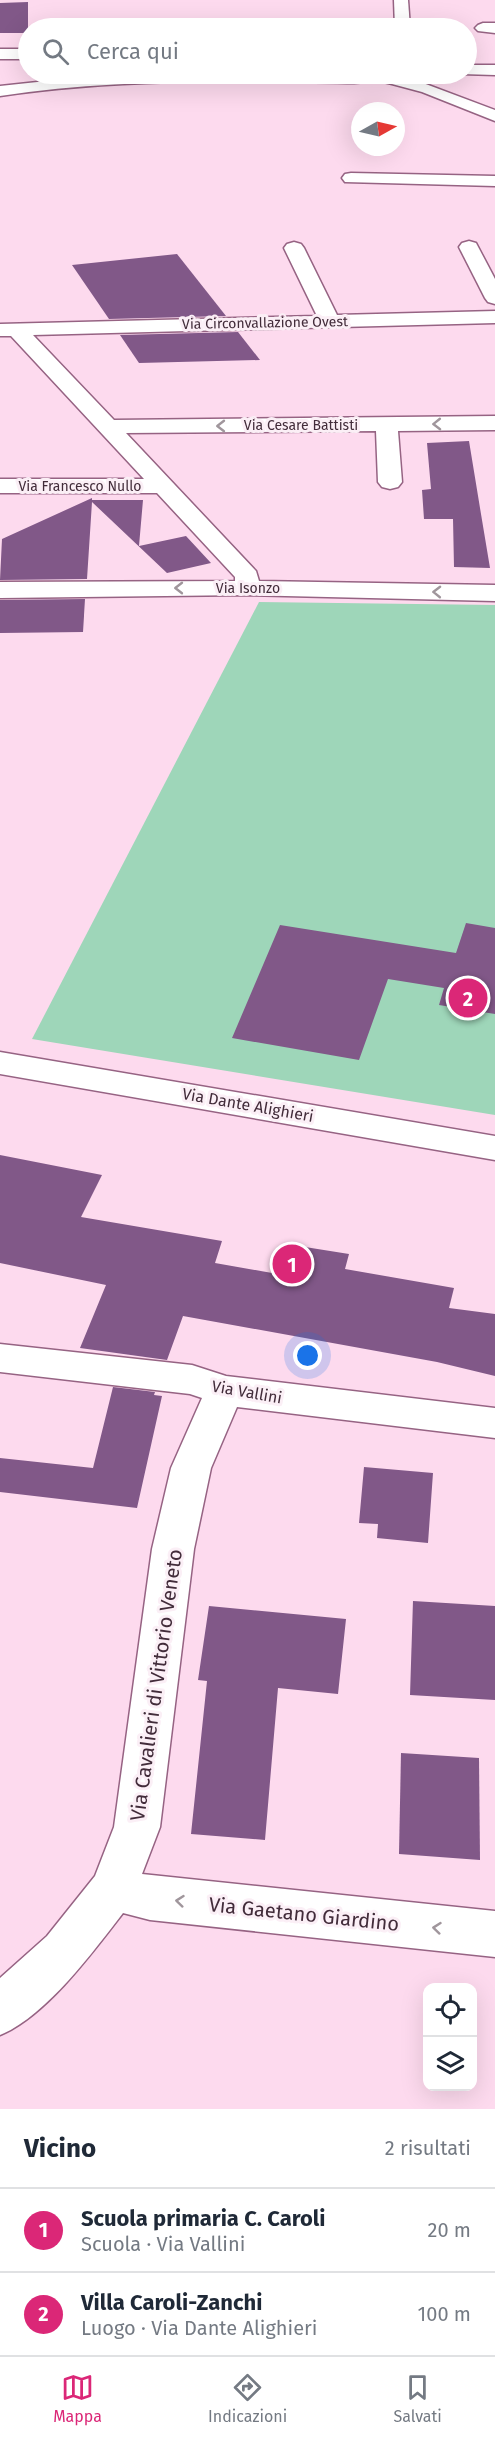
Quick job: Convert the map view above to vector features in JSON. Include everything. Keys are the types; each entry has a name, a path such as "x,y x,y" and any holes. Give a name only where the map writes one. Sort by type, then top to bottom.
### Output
{"street":[{"path":"401,0 402,18"},
{"path":"0,54 18,54"},
{"path":"0,66 18,66"},
{"path":"477,70 495,70"},
{"path":"0,91 46,84"},
{"path":"417,84 495,116"},
{"path":"351,178 495,181"},
{"path":"469,247 495,298"},
{"path":"294,249 330,321"},
{"name":"Via Circonvallazione Ovest","path":"13,327 495,317"},
{"path":"13,327 247,576 247,588"},
{"name":"Via Cesare Battisti","path":"108,427 495,423"},
{"path":"387,424 390,482"},
{"name":"Via Francesco Nullo","path":"0,486 161,486"},
{"name":"Via Isonzo","path":"0,590 247,588 495,593"},
{"name":"Via Dante Alighieri","path":"0,1063 495,1148"},
{"name":"Via Vallini","path":"0,1358 192,1380 225,1391 495,1423"},
{"name":"Via Cavalieri di Vittorio Veneto","path":"0,2011 64,1952 113,1889 137,1827 173,1549 191,1468 225,1391"},
{"name":"Via Gaetano Giardino","path":"113,1889 150,1898 495,1934"}],"green space":[{"path":"259,602 495,605 495,1115 32,1039"}],"building":[{"path":"28,2 28,18 18,18 18,33 0,33 0,3"},
{"path":"177,254 226,316 109,319 72,265"},
{"path":"238,332 260,360 139,363 120,335"},
{"path":"469,441 490,568 454,567 453,519 424,519 422,490 431,489 427,443"},
{"path":"92,498 92,500 143,500 139,546 186,536 211,563 167,573 92,502 87,579 0,580 2,539"},
{"path":"85,599 83,632 0,633 0,600"},
{"path":"466,923 495,928 495,1014 439,1005 444,988 388,979 359,1060 232,1038 280,925 456,953"},
{"path":"0,1155 102,1175 81,1217 222,1241 215,1263 295,1277 305,1247 349,1254 345,1269 454,1288 449,1308 495,1314 495,1376 437,1362 183,1316 167,1360 80,1348 106,1285 0,1263"},
{"path":"113,1387 155,1392 154,1395 162,1396 137,1508 0,1492 0,1458 93,1468"},
{"path":"364,1467 433,1473 428,1543 377,1538 378,1524 359,1523"},
{"path":"413,1601 495,1606 495,1700 410,1695"},
{"path":"209,1606 346,1619 338,1694 278,1688 265,1840 191,1834 207,1681 198,1680"},
{"path":"401,1753 479,1758 480,1860 399,1854"}],"place":[{"name":"Villa Caroli-Zanchi","path":"468,998"},
{"name":"Scuola primaria C. Caroli","path":"292,1264"}]}
